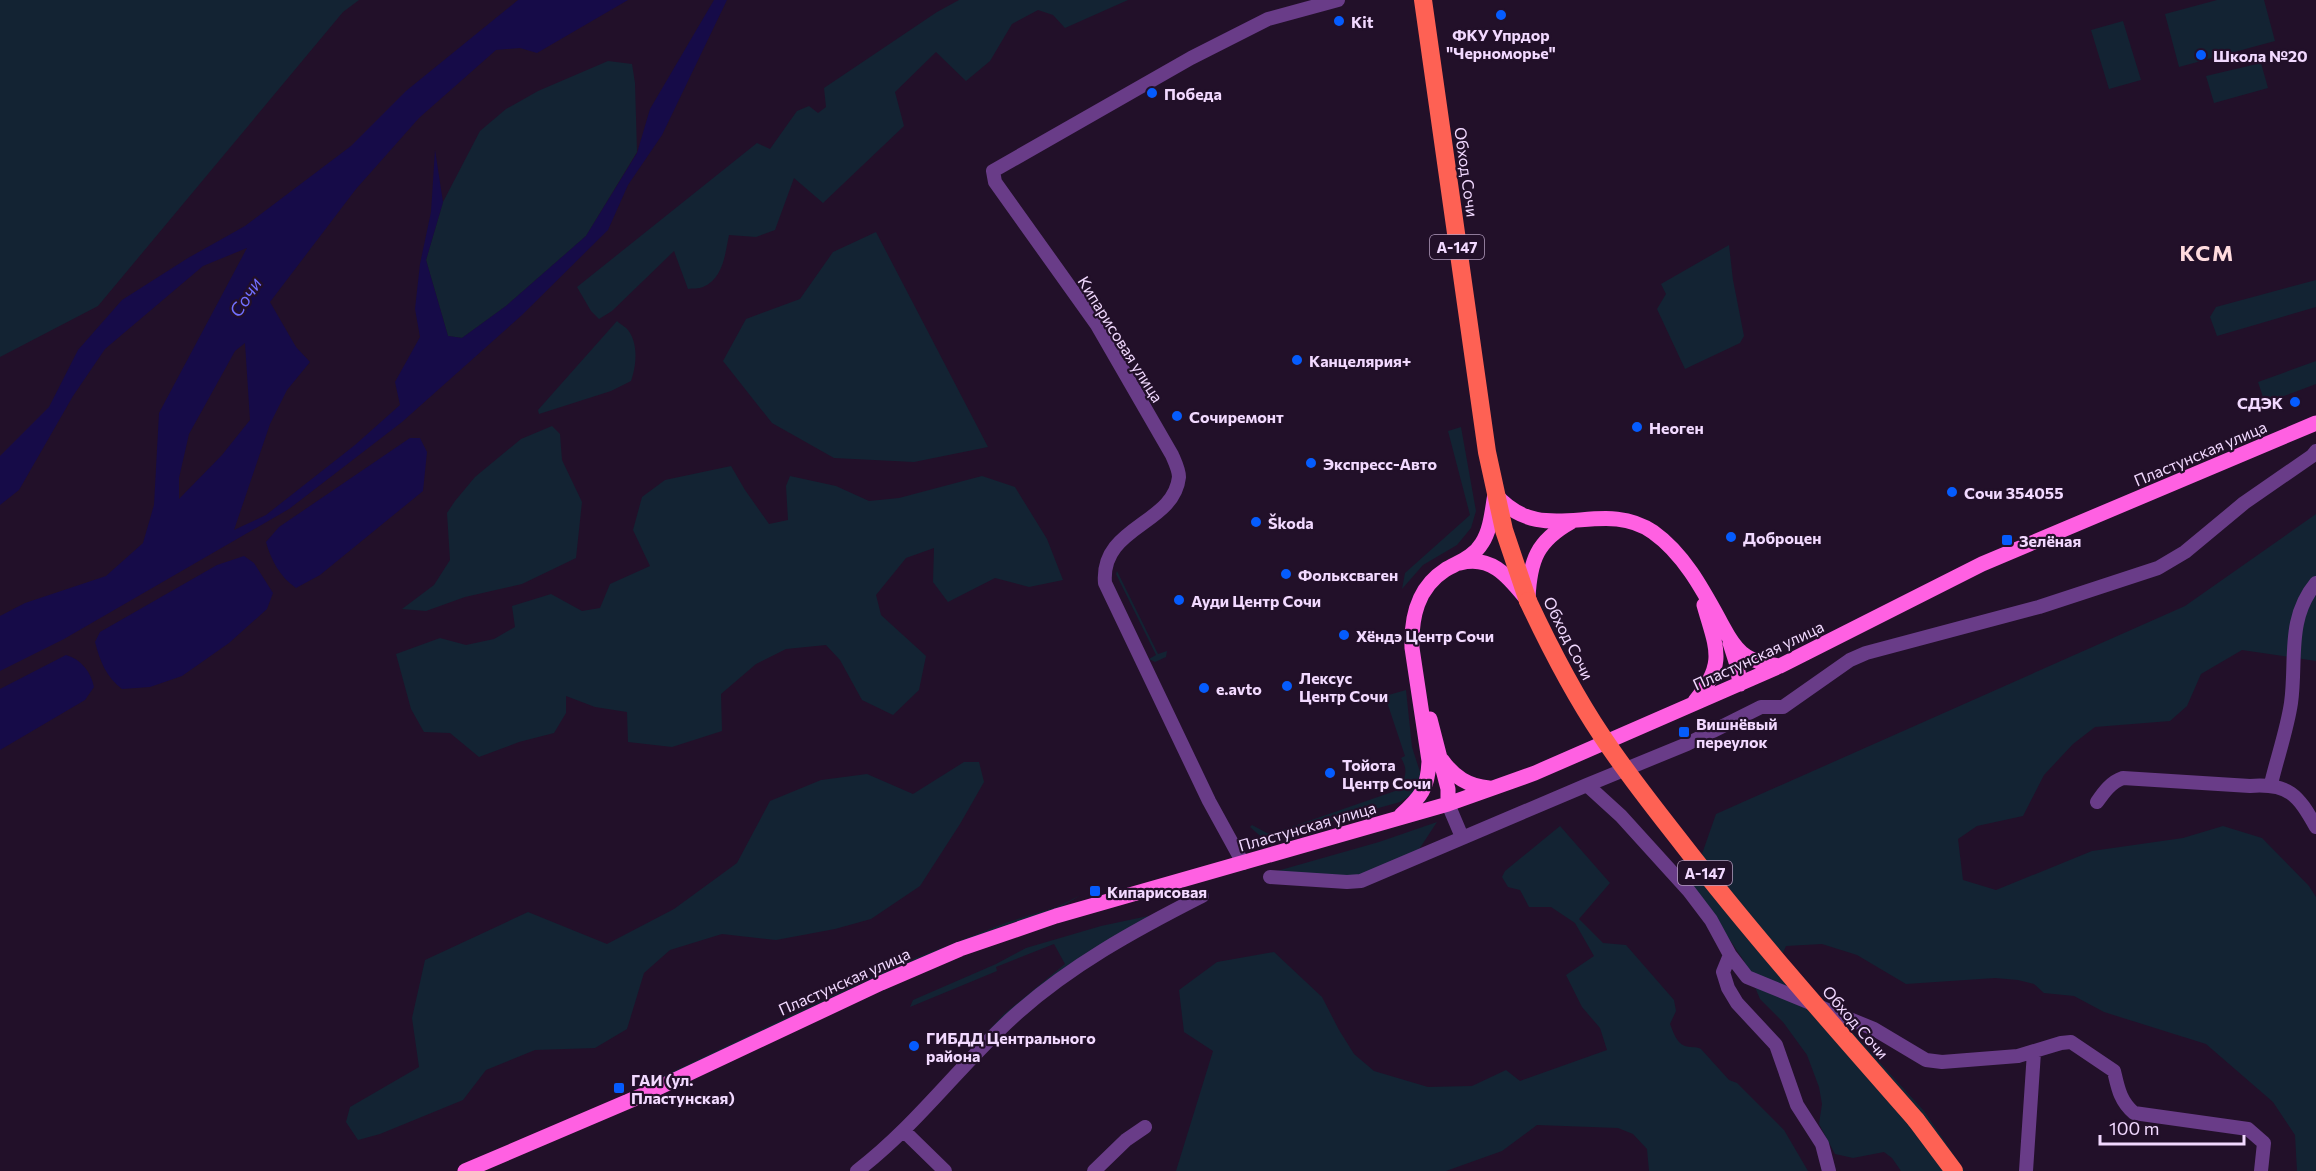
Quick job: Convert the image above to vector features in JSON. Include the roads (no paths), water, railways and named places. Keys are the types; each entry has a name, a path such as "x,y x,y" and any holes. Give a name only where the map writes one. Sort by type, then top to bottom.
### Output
{"highway":[{"name":"Обход Сочи","path":"1423,0 1477,393 1495,494 1504,530 1528,600 1549,647 1573,691 1632,779 1716,886 1916,1120 1954,1171"}],"main road":[{"name":"Пластунская улица","path":"465,1171 644,1095 881,982 960,949 1056,915 1448,804 1535,773 1780,666 1982,564 2316,423"},
{"name":"А-147","path":"1495,494 1510,508 1525,516 1552,523 1612,518 1649,530 1664,540 1680,557 1699,587 1740,684"},
{"name":"А-147","path":"1448,804 1440,790 1435,759 1422,721 1411,630 1418,602 1434,579 1470,557 1482,543 1490,521 1495,494"},
{"name":"А-147","path":"1528,600 1530,573 1538,550 1556,530 1571,522"},
{"name":"А-147","path":"1459,563 1478,560 1488,562 1500,569 1528,600"},
{"name":"А-147","path":"1691,705 1712,677 1722,642"},
{"path":"1722,642 1762,663 1780,666"},
{"name":"А-147","path":"1396,818 1420,797 1435,759"},
{"path":"1435,759 1457,777 1475,786 1492,788"}],"street":[{"name":"Кипарисовая улица","path":"1243,863 1209,801 1105,583 1106,561 1121,541 1171,500 1179,477 1178,470 1172,455 1097,325 995,182 993,171 1191,58 1268,19 1338,0"},
{"path":"1270,878 1361,881 1687,744 1761,707 1783,707 1850,660 2039,607 2158,568 2185,552 2244,503 2316,451"},
{"path":"2271,784 2291,704 2294,632 2301,612 2316,583"},
{"path":"2097,802 2116,780 2123,778 2250,786 2271,784 2291,792 2304,806 2316,826"},
{"path":"1587,785 1621,816 1689,891 1711,920 1730,955 1747,976 1874,1029 1926,1060 1942,1062 2018,1056 2071,1042 2114,1071 2118,1092 2124,1104 2134,1113 2248,1130 2264,1143 2261,1171"},
{"path":"1448,804 1462,837"},
{"path":"856,1171 872,1166 1011,1018 1037,995 1067,973 1141,927 1202,896"},
{"path":"1730,955 1723,972 1728,988 1737,1003 1776,1045 1797,1105 1822,1144 1830,1171"},
{"path":"2026,1171 2025,1153 2034,1052"},
{"path":"1094,1171 1126,1140 1145,1127"},
{"path":"904,1131 945,1171"}],"water":[{"name":"Сочи","path":"518,0 628,0 537,53 520,48 496,50 419,118 356,189 270,302 296,347 310,362 287,390 270,424 234,530 266,515 355,445 400,405 395,382 420,337 415,309 420,264 431,212 435,150 443,202 426,260 448,336 462,338 506,306 586,236 637,153 650,109 714,0 727,0 662,135 628,185 608,230 522,315 402,422 289,509 64,639 0,671 0,616 25,603 106,576 143,543 154,505 159,413 247,248 203,266 105,349 73,396 19,490 0,505 0,456 49,407 78,350 122,300 188,258 245,226 351,146 406,91","holes":["245,343 250,420 222,455 179,499 179,478 189,434 235,351"]},
{"path":"410,438 420,438 427,452 423,491 320,575 296,588 290,584 277,568 266,542 279,527"},
{"path":"244,556 254,563 273,593 267,609 229,643 182,676 150,687 122,689 116,684 104,668 97,649 95,642 100,632 217,565"},
{"path":"66,655 81,663 90,676 94,687 85,700 0,750 0,689"}],"place":[{"name":"ФКУ Упрдор \"Черноморье\"","path":"1501,15"},
{"name":"Kit","path":"1339,21"},
{"name":"Школа №20","path":"2201,55"},
{"name":"Победа","path":"1152,93"},
{"name":"Канцелярия+","path":"1297,360"},
{"name":"СДЭК","path":"2295,402"},
{"name":"Сочиремонт","path":"1177,416"},
{"name":"Неоген","path":"1637,427"},
{"name":"Экспресс-Авто","path":"1311,463"},
{"name":"Сочи 354055","path":"1952,492"},
{"name":"Škoda","path":"1256,522"},
{"name":"Доброцен","path":"1731,537"},
{"name":"Зелёная","path":"2007,540"},
{"name":"Фольксваген","path":"1286,574"},
{"name":"Ауди Центр Сочи","path":"1179,600"},
{"name":"Хёндэ Центр Сочи","path":"1344,635"},
{"name":"Лексус Центр Сочи","path":"1287,686"},
{"name":"e.avto","path":"1204,688"},
{"name":"Вишнёвый переулок","path":"1684,732"},
{"name":"Тойота Центр Сочи","path":"1330,773"},
{"name":"Кипарисовая","path":"1095,891"},
{"name":"ГИБДД Центрального района","path":"914,1046"},
{"name":"ГАИ (ул. Пластунская)","path":"619,1088"}],"district":[{"name":"КСМ","path":"2207,252"}]}
